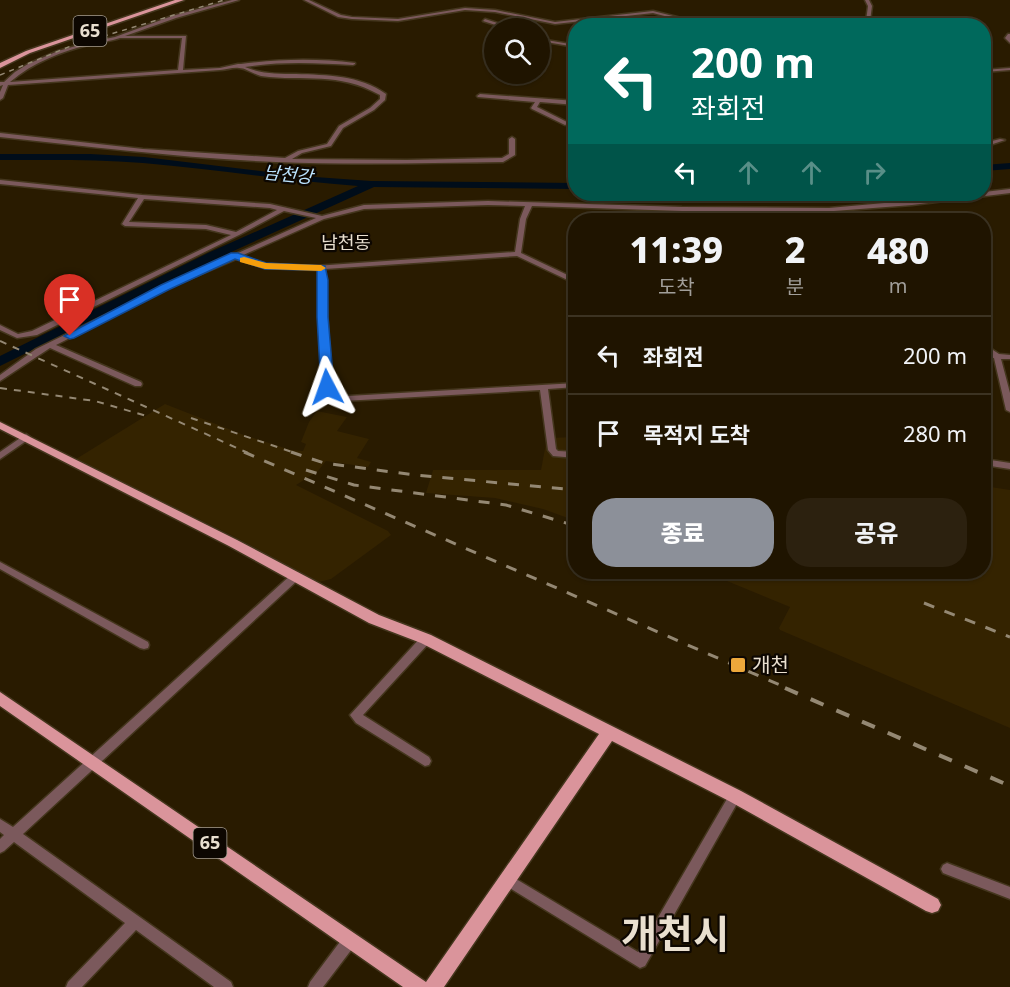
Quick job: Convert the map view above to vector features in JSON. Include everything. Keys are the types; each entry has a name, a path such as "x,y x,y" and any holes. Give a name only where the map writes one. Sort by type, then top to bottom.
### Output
{"main road":[{"name":"65","path":"0,66 28,52 182,0"},
{"path":"0,425 296,576 374,619 426,639 608,734 735,796 932,905"},
{"name":"65","path":"0,698 419,987"},
{"path":"433,987 608,734"}],"street":[{"path":"118,38 117,36 122,33 237,0"},
{"path":"306,0 340,16 352,18 403,20 441,11 465,9 495,11 555,23 568,22"},
{"path":"867,0 870,6 868,18"},
{"path":"600,18 653,12 678,18"},
{"path":"1010,35 1007,38 1010,42"},
{"path":"0,98 3,84 22,70 42,60 101,40 184,37 180,72"},
{"path":"550,42 568,45"},
{"path":"3,84 298,61 353,64"},
{"path":"238,65 260,74 312,75 354,80 383,94 383,99 372,110 337,131 329,145 300,152 287,160"},
{"path":"991,70 1010,69"},
{"path":"480,96 568,103"},
{"path":"538,101 534,108 566,123"},
{"path":"0,135 143,151 287,160 486,162 510,157 512,139"},
{"path":"991,143 1002,140"},
{"path":"0,182 142,197 250,204 319,217"},
{"path":"991,193 1010,191"},
{"path":"142,197 125,224 206,227 237,234"},
{"path":"0,379 39,351 164,288 319,217 364,207 488,203 829,210 928,201"},
{"path":"518,254 523,219 529,205"},
{"path":"0,327 17,336 34,333 237,234 283,209"},
{"path":"829,210 832,213"},
{"path":"234,256 265,266 318,267 518,254 568,278"},
{"path":"318,267 322,268 323,280 322,317 327,387 346,399 568,386"},
{"path":"34,333 33,344 39,351"},
{"path":"51,346 138,384"},
{"path":"991,351 997,356 1010,410"},
{"path":"991,356 1010,357"},
{"path":"544,387 552,450 556,454 568,455"},
{"path":"0,456 26,437"},
{"path":"991,463 1010,466"},
{"path":"0,565 144,645"},
{"path":"0,847 296,576"},
{"path":"425,761 360,720 356,714 426,639"},
{"path":"507,880 640,962 735,796"},
{"path":"0,825 226,987"},
{"path":"947,869 1010,893"},
{"path":"74,987 134,923"},
{"path":"315,987 350,940"}],"shaded area":[{"path":"165,404 244,435 291,450 303,451 306,444 301,442 309,422 317,411 347,417 337,431 369,439 357,458 371,462 368,467 326,461 318,471 296,485 388,531 391,535 331,579 319,582 231,535 76,459"},
{"path":"568,437 568,518 543,509 495,498 426,493 433,470 541,470 547,438"},
{"path":"991,487 1010,490 1010,728 780,630 790,607 722,579 991,579"}],"waterway":[{"name":"남천강","path":"0,157 90,157 144,160 301,179 371,184 568,186"},
{"name":"남천강","path":"991,167 1010,166"},
{"path":"0,362 214,255 370,185"}],"railway":[{"path":"0,75 71,46 224,0"},
{"path":"0,341 248,453"},
{"path":"0,388 95,401 150,417"},
{"path":"191,418 295,453"},
{"path":"244,452 789,689"},
{"path":"291,452 324,463 415,475 568,489"},
{"path":"306,470 354,485 506,505 568,524"},
{"path":"924,603 1010,637"},
{"path":"785,688 1010,786"}],"slow traffic":[{"path":"244,260 265,266 321,268"}],"place":[{"name":"개천","path":"738,665"}],"district":[{"name":"남천동","path":"346,243"},
{"name":"개천시","path":"675,934"}],"route":[{"path":"70,336 164,288 234,256 265,266 318,267 322,268 323,280 322,317 327,387"}]}
